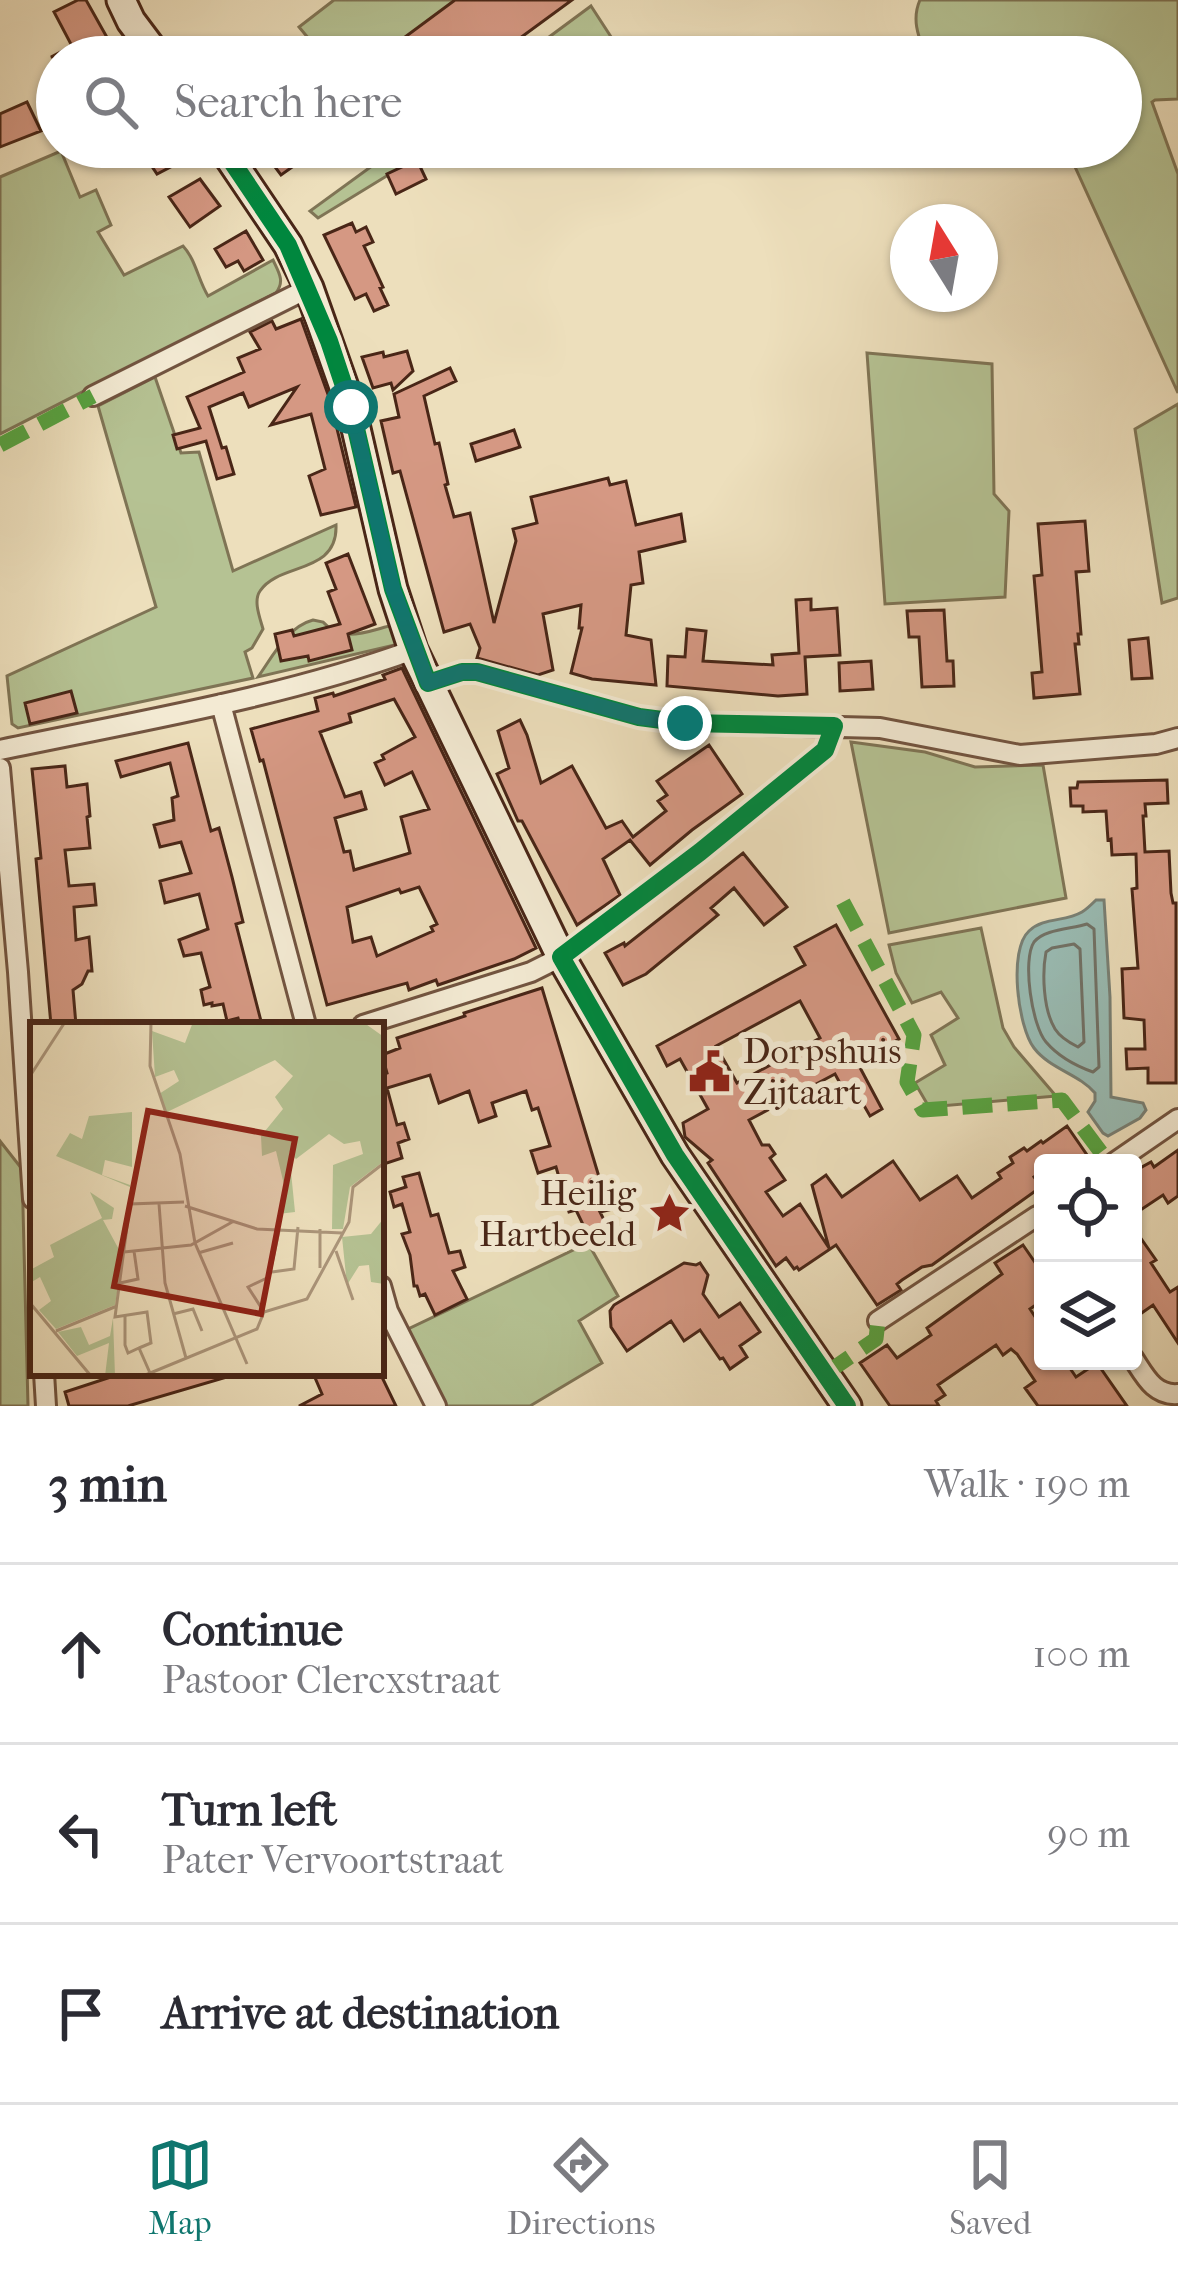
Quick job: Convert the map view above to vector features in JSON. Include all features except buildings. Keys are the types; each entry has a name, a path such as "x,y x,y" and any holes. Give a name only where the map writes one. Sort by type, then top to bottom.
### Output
{"street":[{"path":"121,0 142,36"},
{"path":"236,168 288,245 309,288 351,407 393,589 413,650 561,957 675,1155 848,1406"},
{"path":"93,396 309,288"},
{"path":"0,751 221,704 355,671 413,650"},
{"path":"428,683 477,672 639,717 685,723 880,728 1020,755 1156,744 1178,738"},
{"path":"221,704 305,1022"},
{"path":"373,1022 531,972 561,957 825,750 834,726"},
{"path":"0,768 30,1116"},
{"path":"1127,1154 1178,1119"},
{"path":"878,1321 1034,1222"},
{"path":"384,1297 436,1406"},
{"path":"1141,1370 1152,1387 1178,1394"},
{"path":"44,1376 46,1406"}],"green space":[{"path":"334,0 467,0 419,36 306,36 299,27"},
{"path":"920,0 1178,0 1178,99 1152,102 1178,174 1178,393 1076,168 1142,168 1142,36 919,36"},
{"path":"591,6 610,36 550,36"},
{"path":"36,162 36,168 68,168 80,197 96,190 111,225 98,232 124,275 183,246 208,296 273,260 280,285 276,293 0,434 0,177"},
{"path":"369,168 400,168 318,218 310,211"},
{"path":"867,353 992,364 994,494 1009,511 1005,597 885,604"},
{"path":"155,377 181,453 199,452 233,571 336,525 334,541 318,560 280,575 260,591 257,605 263,629 245,652 253,678 18,728 12,724 7,676 156,607 98,406"},
{"path":"1178,404 1178,598 1162,603 1135,429"},
{"path":"313,620 347,634 393,625 399,644 258,677 288,636"},
{"path":"851,742 925,752 975,767 1043,765 1066,898 889,933"},
{"path":"981,928 1003,1028 1056,1096 929,1107 915,1083 945,1065 931,1035 958,1018 941,992 912,1003 896,973 889,945"},
{"path":"0,1141 22,1169 28,1406 0,1406"},
{"path":"588,1243 618,1296 579,1321 602,1363 530,1406 441,1406 404,1331"}],"water":[{"path":"1096,900 1104,900 1111,1097 1143,1103 1146,1110 1108,1136 1088,1112 1095,1093 1048,1061 1028,1038 1017,971 1029,931 1075,915"}],"marked path":[{"path":"0,445 93,396"},
{"path":"843,902 914,1035 907,1082 923,1110 1062,1100 1102,1154"},
{"path":"825,1374 876,1339 878,1321"}],"cycle path":[{"path":"236,168 288,245 329,341 351,407 393,589 428,683 477,672 639,717 685,723 834,726 825,750 561,957 675,1155 847,1406"}],"place":[{"name":"Dorpshuis Zijtaart","path":"709,1072"},
{"name":"Heilig Hartbeeld","path":"670,1214"}],"route":[{"path":"351,407 393,589 428,683 477,672 639,717 685,723"}]}
